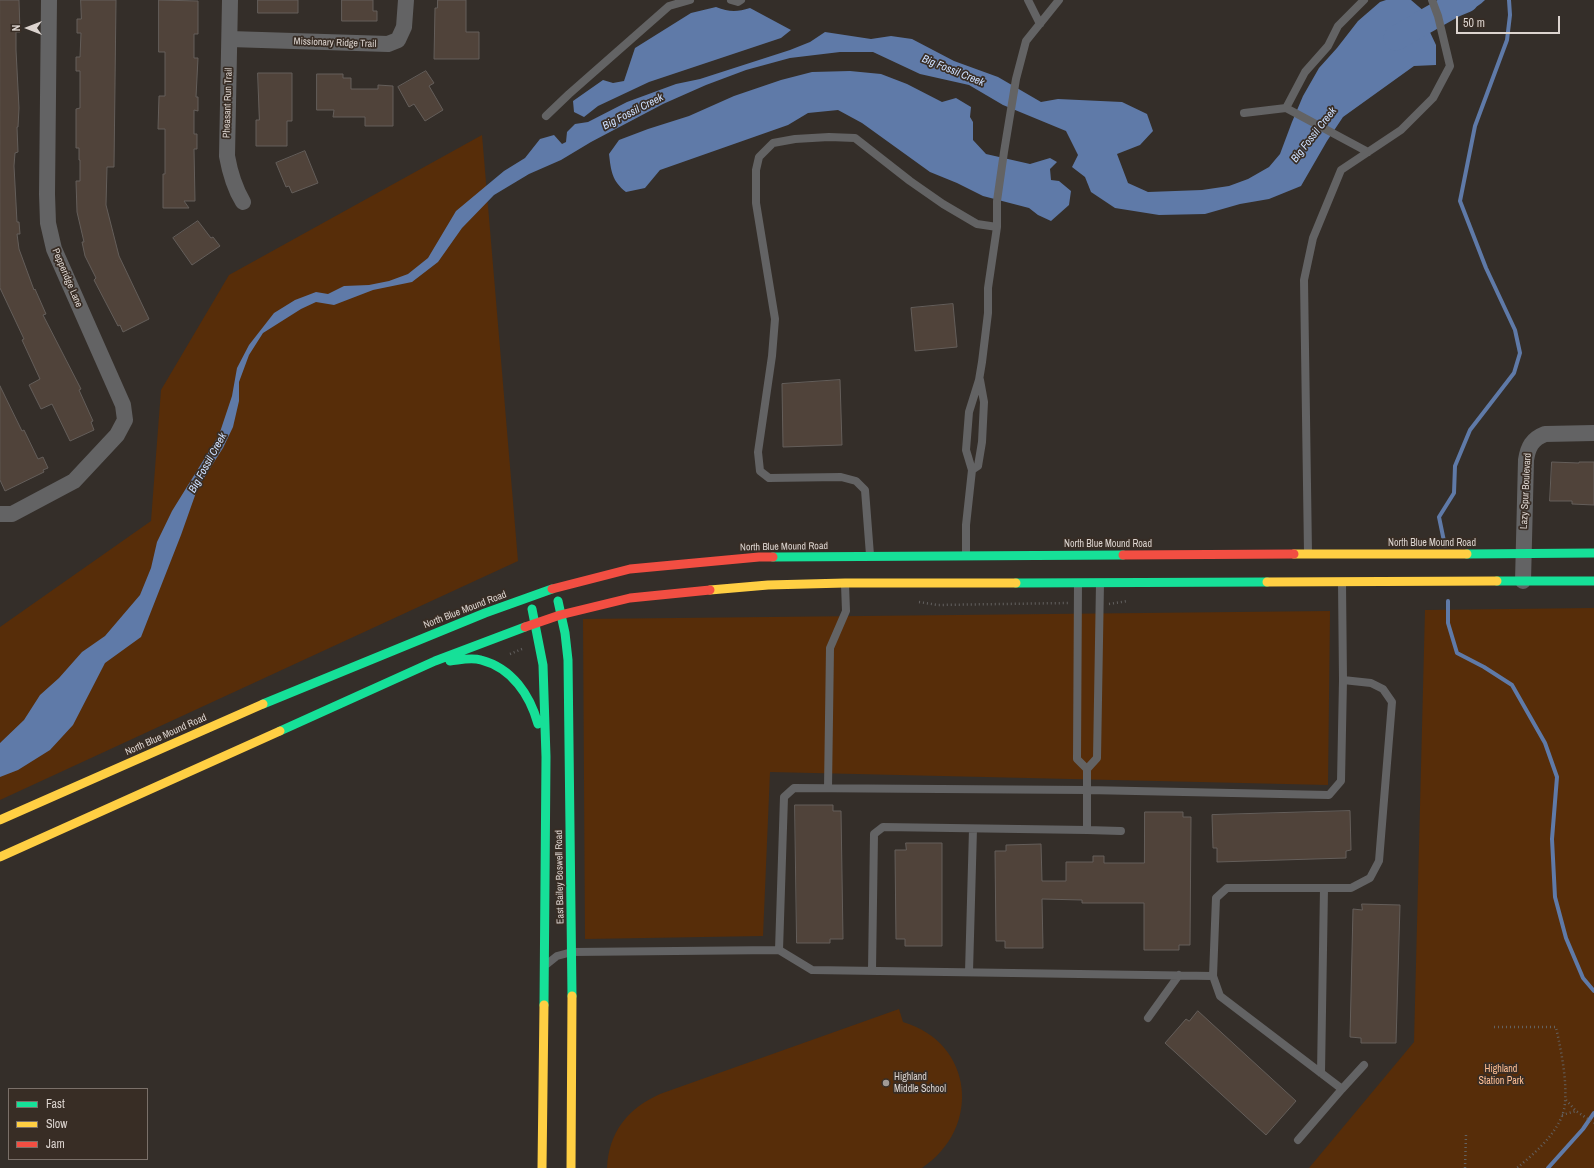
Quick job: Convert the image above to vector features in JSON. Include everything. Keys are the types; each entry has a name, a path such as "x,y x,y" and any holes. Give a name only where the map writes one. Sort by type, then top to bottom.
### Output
{"main road":[{"name":"North Blue Mound Road","path":"0,820 23,813 259,706 485,613 555,588 630,569 759,557 1594,553"},
{"path":"1209,565 1235,555"},
{"path":"1078,583 1079,574"},
{"path":"0,857 33,839 435,661 535,623 560,615 630,598 768,585 845,583 1594,581"},
{"name":"East Bailey Boswell Road","path":"555,588 565,633 568,660 572,952 570,1168"},
{"name":"East Bailey Boswell Road","path":"529,598 543,665 546,757 542,1168"},
{"path":"435,661 480,660 499,668 513,677 525,690 534,707 546,757"},
{"path":"543,1113 554,1114"}],"street":[{"name":"Pepperidge Lane","path":"0,514 12,514 74,481 117,435 125,420 123,406 54,249 48,223 49,0"},
{"name":"Pheasant Run Trail","path":"230,0 227,156 230,175 235,190 243,202"},
{"name":"Missionary Ridge Trail","path":"230,39 388,44 398,40 404,27 406,0"},
{"name":"Lazy Spur Boulevard","path":"1523,581 1526,460 1528,449 1538,436 1545,434 1594,433"}],"lane":[{"path":"546,116 568,94 670,6 690,0"},
{"path":"731,0 738,2 741,0"},
{"path":"1028,0 1040,24"},
{"path":"966,555 966,525 972,470 966,450 969,412 980,377 988,313 988,288 996,227 997,201 1016,79 1026,41 1059,0"},
{"path":"1286,108 1305,72 1328,46 1338,26 1364,0"},
{"path":"1308,555 1304,280 1313,238 1341,170 1401,130 1433,98 1450,66 1438,16 1432,0"},
{"path":"1244,112 1286,108 1368,152"},
{"path":"870,556 865,490 856,481 841,477 769,478 760,470 758,452 776,319 756,203 756,170 759,157 773,143 788,140 829,137 855,138 910,181 943,204 977,224 996,227"},
{"path":"972,470 978,466 982,442 984,402 980,377"},
{"path":"779,950 784,797 794,788 1087,790 1329,794 1341,781 1343,680 1342,582"},
{"path":"828,788 830,648 846,611 845,583"},
{"path":"1078,583 1077,759 1087,769"},
{"path":"1086,830 1087,769 1097,758 1100,583"},
{"path":"1342,1089 1220,996 1213,976 1216,898 1227,888 1351,888 1370,878 1379,862 1392,702 1383,689 1370,683 1343,680"},
{"path":"872,970 874,834 883,827 1121,831"},
{"path":"969,972 973,829"},
{"path":"1321,1073 1324,888"},
{"path":"544,968 557,956 572,952 779,950 812,970 1213,976"},
{"path":"1148,1018 1179,975"},
{"path":"1298,1140 1364,1065"}],"path":[{"path":"504,656 528,647"},
{"path":"1494,1026 1556,1027 1561,1051 1565,1100 1562,1115 1550,1135 1517,1168"},
{"path":"1565,1100 1576,1111 1594,1124"},
{"path":"1562,1115 1576,1111"},
{"path":"1465,1168 1466,1135"}],"green space":[{"path":"482,135 518,561 0,800 0,627 151,521 161,390 229,275"},
{"name":"Highland Station Park","path":"1594,608 1594,1168 1309,1168 1414,1042 1425,610"},
{"path":"1330,611 1328,785 770,772 763,936 585,939 583,619"},
{"path":"899,1009 903,1022 927,1033 944,1048 956,1067 962,1088 961,1110 954,1131 941,1151 922,1168 607,1168 611,1143 622,1123 638,1107 648,1100 660,1094"}],"water":[{"path":"1386,0 1411,0 1425,12 1428,28 1436,45 1436,65 1414,66 1343,117 1301,186 1269,199 1240,204 1205,214 1159,215 1115,208 1091,192 1085,177 1072,167 1078,155 1066,131 1003,105 969,85 920,74 873,52 840,52 790,58 746,70 706,85 663,104 591,142 561,160 529,174 494,195 462,228 438,262 412,282 373,290 334,305 316,302 301,309 263,333 249,355 239,382 239,401 233,427 223,448 198,487 141,637 105,663 73,725 50,750 18,770 0,777 0,743 24,720 40,695 59,678 82,652 105,636 140,595 151,568 157,542 172,511 219,435 232,396 237,368 249,345 274,313 295,300 316,292 328,294 344,286 369,285 389,281 408,274 428,258 456,211 504,171 525,158 540,139 554,135 562,144 566,142 567,132 575,124 588,122 627,102 676,84 700,79 790,50 810,42 825,32 871,39 891,36 912,39 954,61 998,77 1041,102 1058,99 1122,102 1147,114 1153,131 1140,145 1117,154 1128,183 1148,192 1202,190 1229,186 1248,179 1269,167 1280,154 1303,96 1319,68 1358,21 1380,2"},
{"path":"1446,0 1485,0 1478,6 1451,14"},
{"path":"716,7 733,11 750,8 791,30 781,38 649,82 598,106 584,117 574,112 573,101 603,80 613,83 624,81 635,48 691,13"},
{"path":"850,71 881,74 907,84 942,102 956,98 971,107 970,117 973,122 973,140 986,154 1030,164 1050,158 1057,162 1050,169 1051,180 1059,181 1071,191 1069,205 1051,221 1038,215 1029,208 983,196 930,172 862,123 838,110 808,113 788,125 660,170 645,188 626,192 615,180 609,154 619,140 689,116 734,96 781,80 812,72"}],"building":[{"path":"0,0 19,0 20,32 16,32 19,108 17,127 18,152 15,153 14,166 17,222 19,222 20,234 17,234 19,249 34,290 35,289 46,314 43,315 81,389 79,390 93,421 91,422 94,430 70,441 52,404 41,409 29,385 40,379 22,340 24,339 0,288"},
{"path":"81,0 116,0 114,167 107,167 106,205 119,256 149,319 123,332 120,325 118,326 94,280 96,278 85,256 82,242 84,242 77,212 76,181 80,181 80,160 79,148 76,148 76,109 80,108 80,71 76,71 76,57 80,57 81,33 77,33 77,19 81,19"},
{"path":"159,0 198,1 198,34 194,34 194,58 198,58 196,97 198,97 198,111 194,110 194,134 197,134 197,149 194,149 195,201 184,201 189,208 163,208 165,129 158,129 159,96 165,96 165,52 159,52"},
{"path":"258,0 298,0 298,13 258,13"},
{"path":"342,0 373,0 373,11 377,11 377,21 342,21"},
{"path":"438,0 466,0 466,32 479,32 479,59 434,59 435,8 437,8"},
{"path":"426,71 434,83 429,86 443,110 425,121 414,104 409,107 398,87"},
{"path":"258,73 292,73 292,121 287,121 287,146 256,146 256,120 259,120"},
{"path":"317,74 343,74 343,78 351,78 351,89 378,89 378,85 393,86 393,126 365,126 365,117 333,117 334,110 317,110"},
{"path":"305,151 318,183 292,193 289,186 286,187 276,163"},
{"path":"198,221 211,238 213,237 220,246 192,265 173,238"},
{"path":"953,304 957,347 915,351 911,308"},
{"path":"840,380 842,445 783,447 782,384"},
{"path":"0,386 22,431 24,430 38,459 43,457 48,468 43,470 44,472 5,491 0,480"},
{"path":"1552,462 1594,462 1594,505 1572,504 1572,501 1550,501"},
{"path":"795,805 833,805 833,811 841,811 843,939 830,939 830,943 797,943"},
{"path":"1350,811 1351,850 1346,851 1346,858 1217,862 1217,848 1213,848 1212,815"},
{"path":"1145,812 1183,812 1183,817 1191,817 1190,945 1179,945 1179,950 1144,950 1144,903 1082,903 1082,900 1042,899 1043,948 1005,948 1005,941 996,941 995,851 1006,851 1006,845 1041,844 1042,881 1066,881 1066,862 1093,862 1093,856 1104,856 1104,863 1144,863"},
{"path":"906,843 942,843 942,946 905,946 905,939 896,939 895,850 906,850"},
{"path":"1362,904 1400,905 1396,1043 1361,1043 1361,1038 1350,1037 1353,909 1362,910"},
{"path":"1198,1011 1296,1101 1266,1135 1165,1043 1186,1019 1189,1021"}],"waterway":[{"name":"Big Fossil Creek","path":"1396,38 1454,5 1466,0"},
{"path":"1445,546 1439,517 1454,493 1455,466 1470,430 1514,373 1520,353 1515,330 1486,268 1460,201 1475,126 1507,40 1510,15 1509,0"},
{"path":"1448,601 1448,623 1457,653 1484,667 1512,685 1545,743 1557,777 1552,839 1555,897 1566,938 1583,978 1594,991"},
{"path":"1548,1168 1583,1129 1594,1113"}],"traffic: fast":[{"path":"1467,554 1594,553"},
{"path":"773,557 1123,555"},
{"path":"1497,581 1594,581"},
{"path":"1016,583 1267,582"},
{"path":"263,704 485,613 552,589"},
{"path":"558,601 565,633 568,660 572,996"},
{"path":"532,609 543,665 546,757 544,1005"},
{"path":"280,731 435,661 525,627"},
{"path":"450,661 477,659 502,669 511,676 525,693 535,713 538,724"}],"traffic: slow":[{"path":"1294,554 1467,554"},
{"path":"1267,582 1497,581"},
{"path":"710,590 768,585 845,583 1016,583"},
{"path":"0,820 263,704"},
{"path":"0,857 280,731"},
{"path":"571,1168 572,996"},
{"path":"542,1168 544,1005"}],"traffic: jam":[{"path":"1123,555 1294,554"},
{"path":"552,589 630,569 773,557"},
{"path":"525,627 560,615 630,598 710,590"}],"place":[{"name":"Highland Middle School","path":"886,1083"}]}
